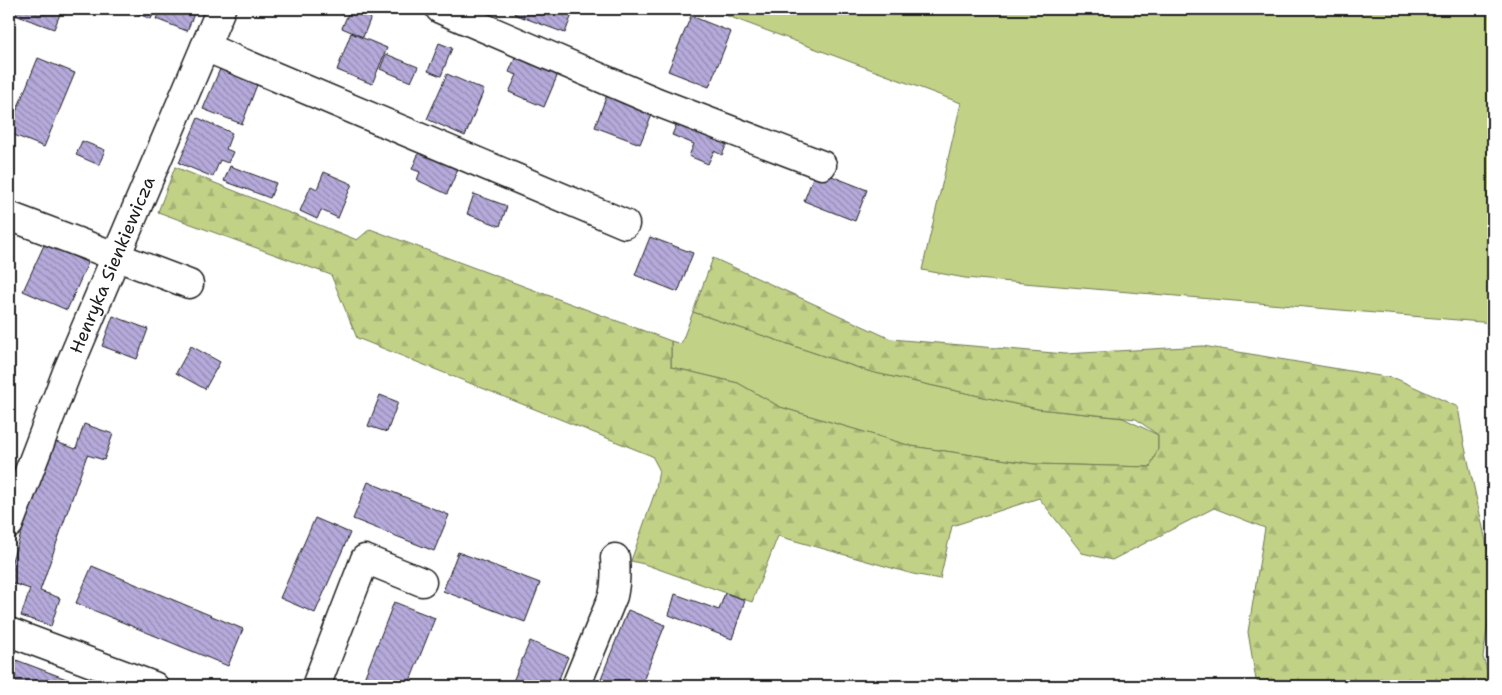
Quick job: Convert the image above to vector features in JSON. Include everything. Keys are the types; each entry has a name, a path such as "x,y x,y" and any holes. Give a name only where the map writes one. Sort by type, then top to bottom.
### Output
{"street":[{"name":"Henryka Sienkiewicza","path":"9,524 67,372 222,9"},
{"path":"440,9 657,102 822,165"},
{"path":"205,47 625,224"},
{"path":"9,216 189,284"},
{"path":"576,686 616,587 615,558"},
{"path":"316,686 365,559 422,582"},
{"path":"9,632 154,686"}],"green space":[{"path":"709,9 1468,9 1493,16 1493,323 965,278 922,270 961,103"},
{"path":"175,167 357,240 370,229 671,341 671,367 738,383 780,407 911,446 1034,464 1150,467 1158,449 1158,435 1136,419 1038,409 871,372 693,312 713,258 891,339 1065,354 1203,346 1397,379 1458,407 1464,443 1493,572 1493,591 1483,657 1492,686 1262,686 1256,680 1248,632 1265,528 1214,508 1112,560 1082,553 1039,498 952,526 940,579 913,574 778,536 752,602 631,561 656,489 659,469 652,456 357,338 331,275 158,212"},
{"path":"693,312 871,372 1038,409 1123,418 1158,435 1158,449 1150,467 1034,464 911,446 780,407 738,383 671,367 671,341 681,344"}],"building":[{"path":"17,9 62,9 54,29 15,15"},
{"path":"126,9 156,9 151,19"},
{"path":"160,9 196,9 187,31 156,19"},
{"path":"350,9 371,17 363,37 342,28"},
{"path":"516,9 574,9 565,33 514,14"},
{"path":"691,16 731,32 709,87 668,71"},
{"path":"351,33 387,48 372,84 337,70"},
{"path":"439,43 452,48 441,76 428,71"},
{"path":"519,49 561,67 544,107 509,92 517,75 509,72"},
{"path":"386,54 418,67 411,82 380,69"},
{"path":"38,58 75,73 44,147 9,133"},
{"path":"223,62 260,77 242,124 203,109"},
{"path":"447,74 484,90 465,136 427,119"},
{"path":"608,92 654,110 640,144 595,127"},
{"path":"198,118 232,133 226,149 233,152 228,163 220,160 213,177 179,163"},
{"path":"678,121 728,141 722,155 714,151 708,164 689,156 694,144 672,135"},
{"path":"82,141 105,150 99,165 76,155"},
{"path":"423,143 462,160 447,194 417,180 420,172 412,169"},
{"path":"230,166 276,183 270,198 224,181"},
{"path":"816,170 867,190 855,221 804,201"},
{"path":"324,172 352,184 338,218 321,210 317,219 300,211 311,186 317,189"},
{"path":"474,194 507,206 500,226 467,214"},
{"path":"650,237 693,253 678,292 635,275"},
{"path":"45,243 88,263 67,310 23,291"},
{"path":"113,316 148,329 137,359 102,346"},
{"path":"191,346 220,362 205,389 176,373"},
{"path":"380,395 398,402 387,432 368,426"},
{"path":"84,424 113,434 104,460 87,455 40,591 60,598 51,626 21,616 30,589 9,582 9,569 53,441 76,449"},
{"path":"368,482 449,515 434,551 353,519"},
{"path":"315,518 350,533 315,613 280,598"},
{"path":"458,552 540,583 525,622 443,591"},
{"path":"92,566 243,629 228,666 76,603"},
{"path":"725,593 745,600 732,639 669,615 675,594 719,610"},
{"path":"394,602 435,618 408,686 378,686 363,681"},
{"path":"628,610 665,625 641,686 598,686"},
{"path":"530,641 568,657 556,686 511,686"},
{"path":"11,658 85,686 9,686 9,664"}]}
